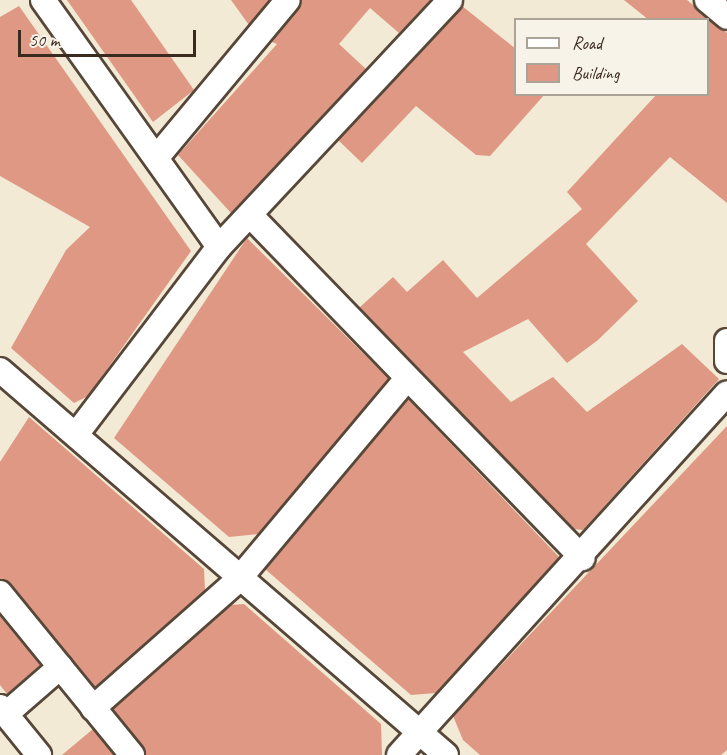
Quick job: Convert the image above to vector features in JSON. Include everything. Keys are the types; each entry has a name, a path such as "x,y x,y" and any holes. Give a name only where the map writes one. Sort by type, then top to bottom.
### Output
{"street":[{"path":"43,0 158,157 219,247"},
{"path":"158,157 288,0"},
{"path":"78,432 219,247 252,217 450,0"},
{"path":"707,0 727,17"},
{"path":"252,217 406,380 582,558"},
{"path":"727,341 727,361"},
{"path":"0,370 78,432 238,580 446,755"},
{"path":"93,708 238,580 406,380"},
{"path":"399,755 582,558 727,393"},
{"path":"0,593 132,755"},
{"path":"39,755 3,710 60,667"}],"building":[{"path":"67,0 131,0 194,90 153,122"},
{"path":"231,0 269,0 249,25"},
{"path":"302,0 430,0 399,33 370,8 339,44 366,69 231,213 178,155 277,44 272,42"},
{"path":"624,0 687,0 709,18 646,18"},
{"path":"19,6 191,251 88,396 74,403 11,348 66,250 90,227 0,176 0,17"},
{"path":"462,6 514,47 514,96 543,96 490,156 476,155 416,106 362,163 338,140"},
{"path":"709,18 727,33 727,203 670,157 586,244 638,301 598,340 567,363 528,319 463,352 511,402 553,377 587,412 682,344 719,379 583,530 574,529 359,308 393,277 407,292 443,260 477,298 582,209 567,192 655,96 709,96"},
{"path":"247,238 389,379 258,534 229,537 114,438"},
{"path":"408,399 559,557 436,693 411,695 265,569"},
{"path":"29,417 204,569 205,590 95,687 11,584 0,579 0,462"},
{"path":"727,426 727,750 721,755 480,755 463,740 453,716"},
{"path":"244,604 381,724 382,755 146,755 113,709 231,605"},
{"path":"0,616 40,665 7,694 0,685"},
{"path":"93,729 114,755 62,755"}]}
